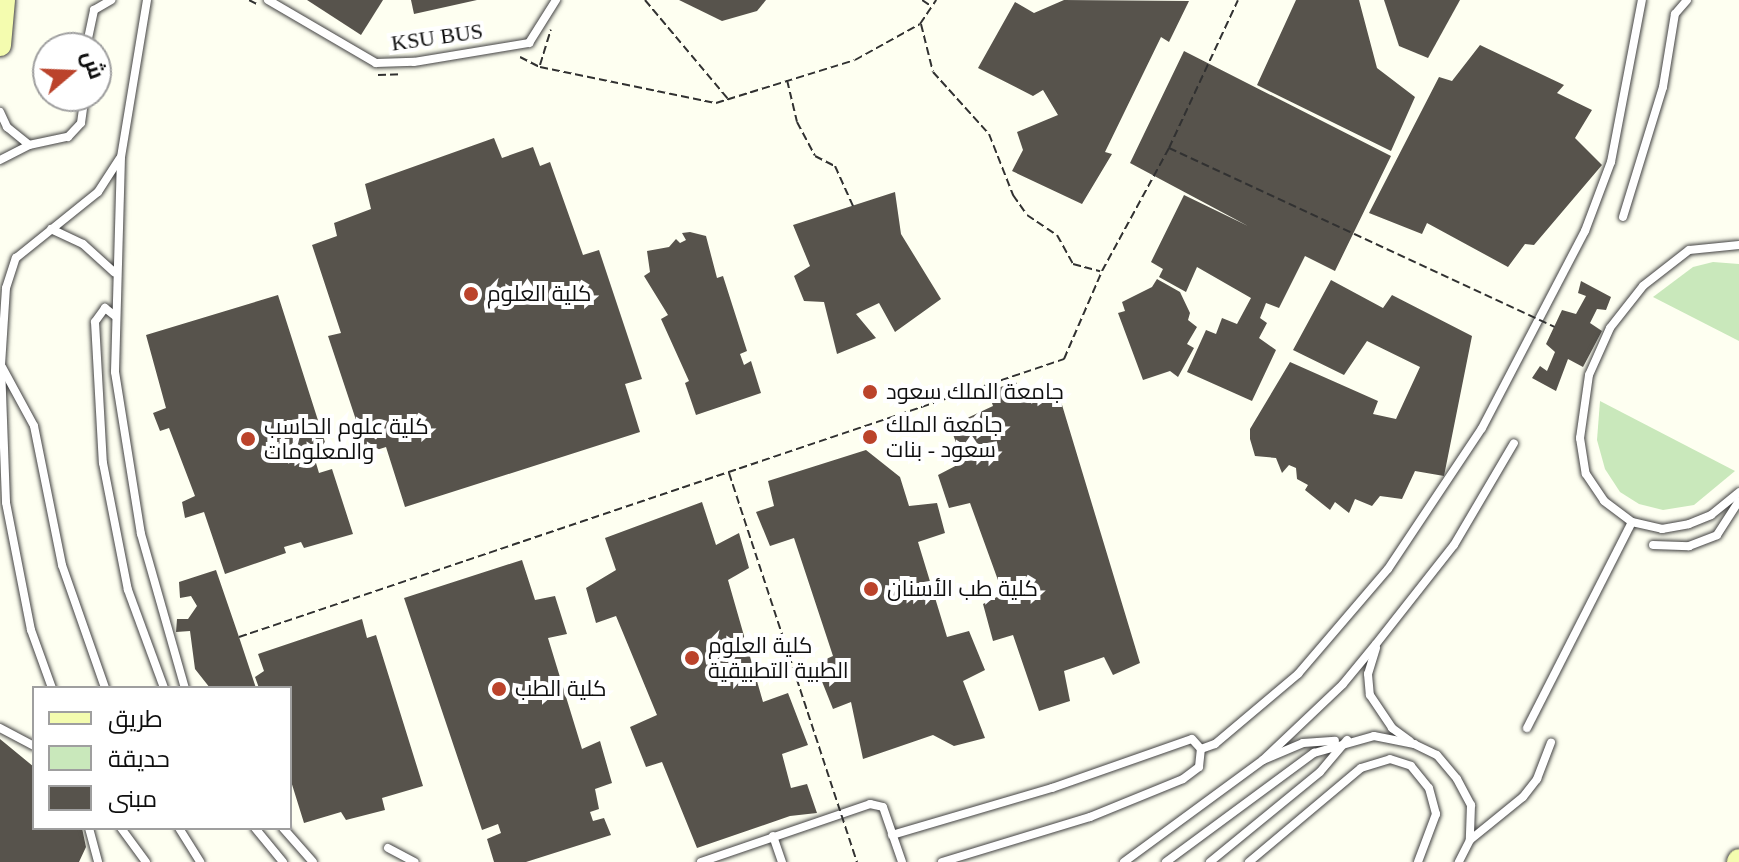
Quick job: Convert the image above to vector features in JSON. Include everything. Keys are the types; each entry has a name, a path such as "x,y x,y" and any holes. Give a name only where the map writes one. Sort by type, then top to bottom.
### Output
{"main road":[{"path":"0,45 4,0"}],"lane":[{"path":"89,32 94,10 111,0"},
{"path":"147,0 121,157 114,272 115,372 141,534 184,686"},
{"name":"KSU BUS","path":"268,0 376,63 414,62 529,43 556,0"},
{"path":"1201,749 1215,744 1298,674 1388,569 1482,428 1585,231 1611,162 1642,0"},
{"path":"1623,217 1663,87 1675,14 1687,0"},
{"path":"0,112 7,127 29,145"},
{"path":"0,160 29,145 68,137 81,123 83,112"},
{"path":"51,686 31,630 6,502 1,365 6,288 16,258 98,192 121,157"},
{"path":"51,229 83,244 114,272"},
{"path":"1739,245 1689,250 1664,266 1610,328 1589,375 1580,406 1586,474 1604,501 1632,522 1662,529 1689,524 1711,515 1739,492"},
{"path":"115,316 105,308 95,322 103,463 128,590 163,686"},
{"path":"1,365 34,426 62,565 104,686"},
{"path":"1124,862 1263,760 1343,684 1454,545 1514,443"},
{"path":"1653,545 1689,546 1717,535 1739,501"},
{"path":"1527,728 1632,522"},
{"path":"1378,641 1368,674 1370,695 1392,728 1414,744 1437,755 1457,779 1471,805 1470,840"},
{"path":"0,728 32,745"},
{"path":"1263,760 1303,743 1374,736 1414,744"},
{"path":"892,835 1052,788 1192,739 1201,749 1199,767 1183,779 1090,817 942,862"},
{"path":"1166,862 1295,765 1348,740"},
{"path":"1210,862 1320,772 1348,740"},
{"path":"1459,862 1470,840 1523,797 1537,779 1551,743"},
{"path":"1249,862 1361,768 1390,759 1411,766 1429,788 1436,814 1418,862"},
{"path":"701,862 870,804 883,807 902,862"},
{"path":"90,830 98,862"},
{"path":"122,830 146,862"},
{"path":"180,830 200,862"},
{"path":"257,830 283,862"},
{"path":"285,830 313,862"},
{"path":"773,836 782,862"},
{"path":"388,848 414,862"}],"path":[{"path":"645,0 728,99"},
{"path":"922,0 931,7"},
{"path":"556,20 540,67 716,103 855,60 920,24 936,0"},
{"path":"239,637 1064,359 1102,271 1169,148 1238,0"},
{"path":"920,24 933,72 989,134 1013,195 1027,215 1057,235 1073,264 1102,271"},
{"path":"787,79 797,122 815,156 835,166 853,206"},
{"path":"1169,148 1554,327"},
{"path":"729,473 857,862"}],"green space":[{"path":"1713,262 1739,264 1739,341 1653,297 1693,267"},
{"path":"1600,401 1735,471 1694,505 1663,510 1639,504 1620,492 1605,469 1597,440"}],"building":[{"path":"307,0 383,0 361,35"},
{"path":"411,0 477,0 414,14"},
{"path":"679,0 766,0 757,11 722,21"},
{"path":"1064,0 1189,1 1169,42 1161,37 1105,152 1112,154 1082,204 1012,171 1023,150 1017,132 1058,115 1043,90 1033,96 978,68 1015,2 1034,13"},
{"path":"1296,0 1359,0 1377,68 1415,97 1391,151 1257,85"},
{"path":"1384,0 1460,0 1428,58 1399,46"},
{"path":"1480,45 1564,85 1557,93 1592,110 1575,138 1602,165 1534,245 1525,244 1508,267 1427,223 1422,234 1369,213 1439,77 1452,81"},
{"path":"1184,51 1391,156 1335,271 1305,256 1279,308 1266,303 1260,318 1267,323 1259,338 1276,350 1252,401 1187,372 1206,330 1216,334 1222,318 1237,324 1251,298 1197,267 1186,292 1159,277 1163,269 1151,262 1184,195 1248,226 1130,163"},
{"name":"كلية العلوم","path":"494,138 502,158 533,147 540,166 550,162 583,255 599,250 642,379 625,384 640,432 405,507 386,447 367,453 328,336 341,333 312,245 337,236 334,223 371,209 365,184"},
{"path":"895,192 901,234 941,299 895,332 879,303 856,314 876,338 837,354 824,302 804,301 794,276 810,266 793,225"},
{"path":"682,233 706,236 717,278 723,276 747,351 740,354 744,365 751,361 761,393 696,415 685,383 689,381 661,319 668,315 644,276 650,272 647,251 669,247 676,239 680,243 686,240"},
{"path":"1157,279 1180,292 1190,313 1188,320 1197,327 1187,344 1194,348 1178,377 1170,371 1143,380 1118,313 1125,311 1122,302 1152,287"},
{"path":"1331,280 1383,308 1392,295 1472,336 1444,476 1415,471 1402,499 1380,496 1372,506 1355,499 1349,513 1335,502 1330,510 1305,490 1308,485 1297,479 1296,468 1289,465 1282,473 1276,458 1255,456 1250,439 1250,429 1290,362 1378,401 1373,414 1396,419 1420,367 1367,341 1344,375 1293,350"},
{"path":"1581,281 1611,297 1606,310 1597,309 1590,323 1602,331 1583,367 1568,359 1556,391 1532,378 1540,366 1547,371 1555,352 1546,344 1562,310 1576,314 1586,296 1578,293"},
{"name":"كلية علوم الحاسب والمعلومات","path":"278,295 330,458 316,463 319,473 332,469 353,534 304,548 301,542 284,547 286,553 225,574 204,512 185,518 182,502 195,496 169,428 160,431 153,413 166,408 146,335"},
{"path":"1016,382 1024,397 1056,385 1140,663 1113,675 1104,657 1064,671 1070,701 1039,711 1013,635 993,641 983,604 1003,594 970,503 949,508 938,475 963,462 950,426 993,406 988,391"},
{"name":"كلية طب الأسنان","path":"866,450 900,477 909,506 937,503 945,533 918,542 947,637 969,631 985,670 963,681 985,738 954,746 933,735 863,759 851,702 833,709 815,664 833,656 794,538 770,546 756,512 774,506 768,481"},
{"name":"كلية العلوم الطبية التطبيقية","path":"702,502 716,545 739,533 749,568 728,580 763,702 788,693 808,745 782,754 791,788 807,784 817,813 790,816 697,848 662,762 646,767 630,727 657,715 616,616 596,623 586,588 616,570 605,538"},
{"name":"كلية الطب","path":"522,560 535,600 555,596 567,634 548,638 582,749 600,741 612,783 595,789 599,809 590,812 593,821 604,818 611,835 526,862 494,862 487,839 501,833 498,824 482,830 404,598"},
{"path":"216,570 255,686 208,686 195,669 190,631 176,632 177,619 188,619 197,606 191,596 180,598 179,582"},
{"path":"362,619 367,638 376,635 423,786 382,798 385,810 346,820 341,812 304,823 292,784 292,686 258,686 255,677 264,671 258,654"},
{"path":"0,739 32,765 32,830 82,830 86,847 79,862 0,862"}],"place":[{"name":"كلية العلوم","path":"471,294"},
{"name":"جامعة الملك سعود","path":"870,392"},
{"name":"جامعة الملك سعود - بنات","path":"870,437"},
{"name":"كلية علوم الحاسب والمعلومات","path":"248,439"},
{"name":"كلية طب الأسنان","path":"871,589"},
{"name":"كلية العلوم الطبية التطبيقية","path":"692,658"},
{"name":"كلية الطب","path":"499,689"}]}
